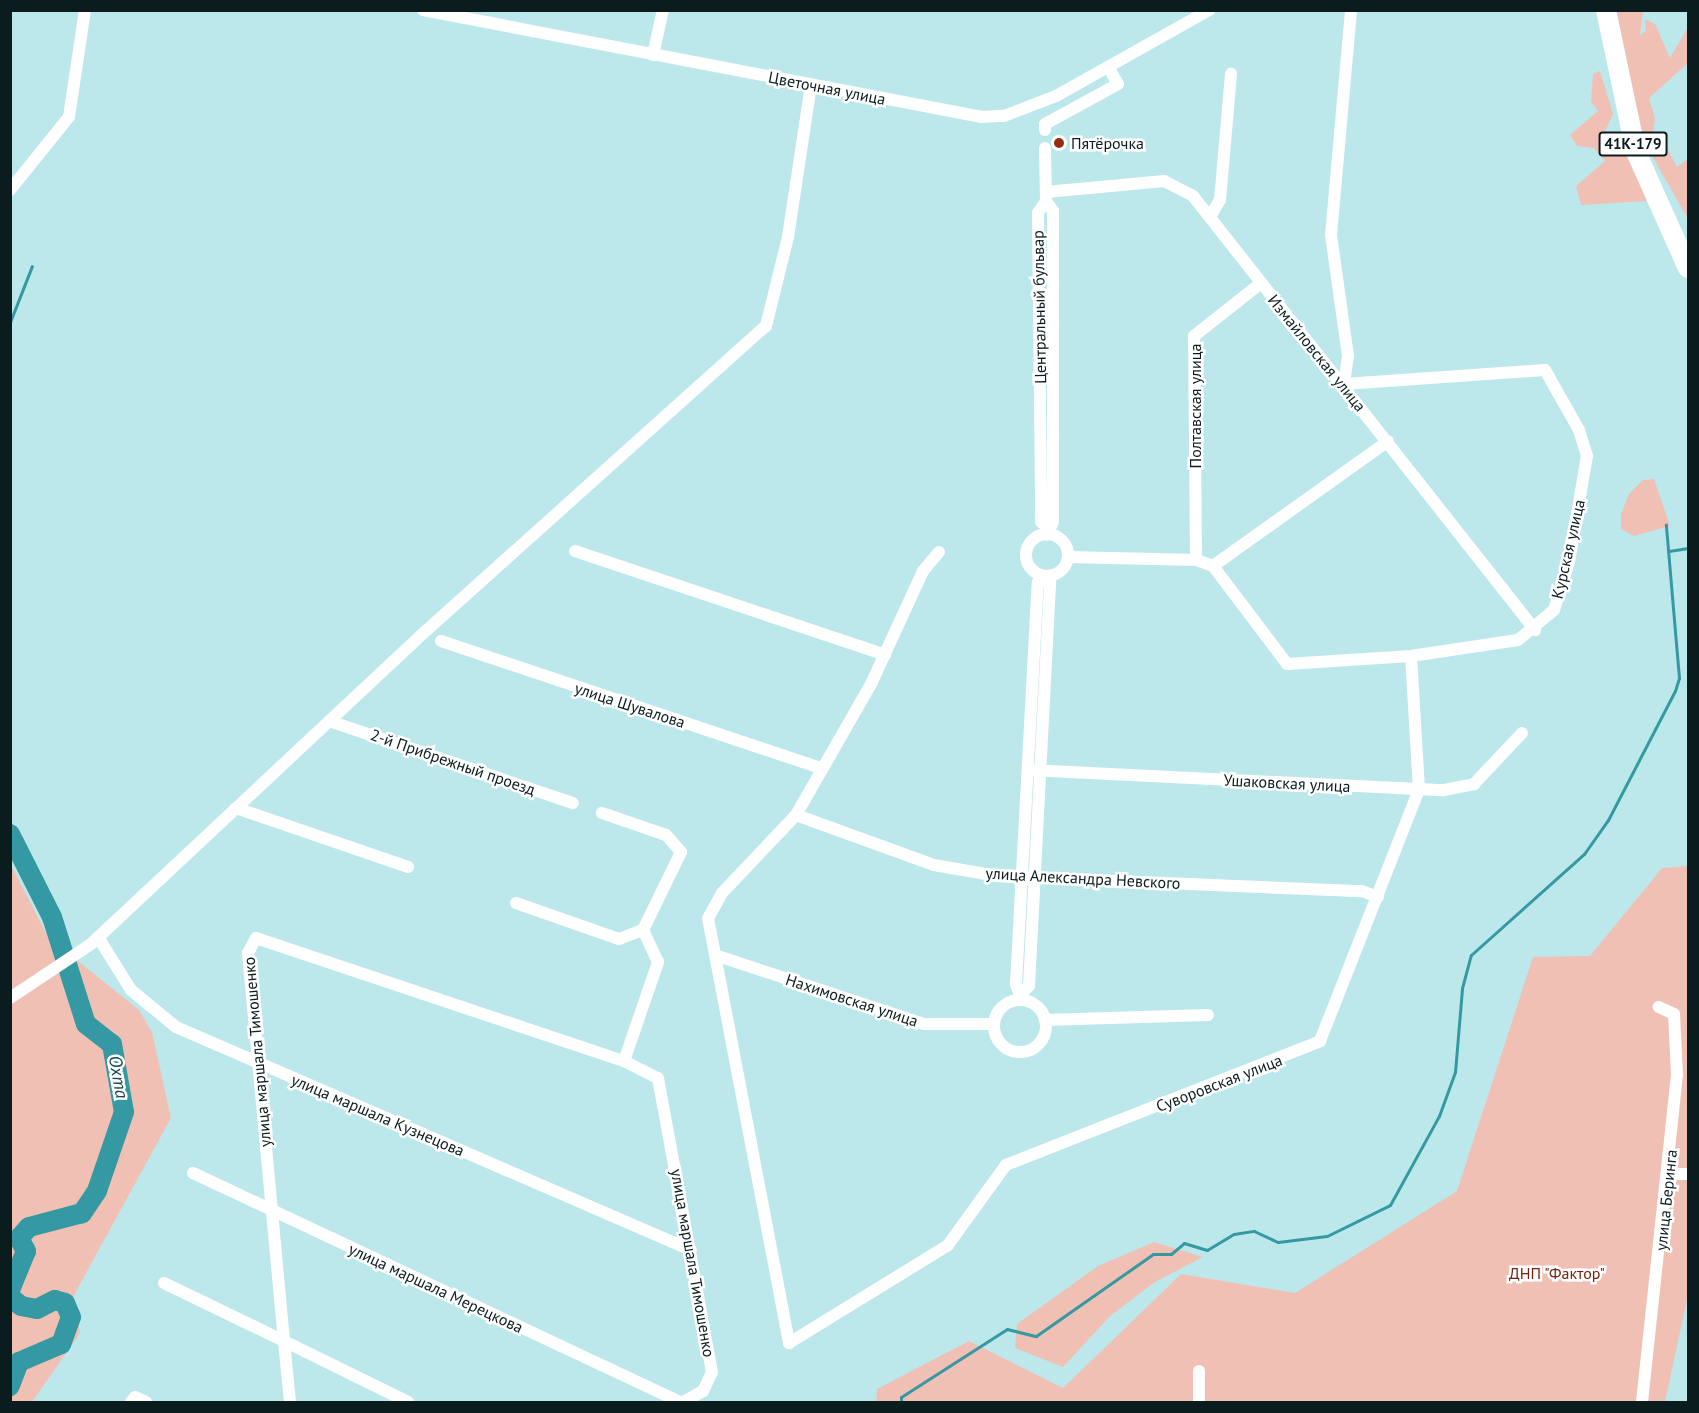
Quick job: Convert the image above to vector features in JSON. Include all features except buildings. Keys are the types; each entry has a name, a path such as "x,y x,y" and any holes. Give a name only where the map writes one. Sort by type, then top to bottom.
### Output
{"main road":[{"name":"41К-179","path":"1606,10 1636,152 1689,268"}],"street":[{"path":"10,189 69,117 85,10"},
{"name":"Цветочная улица","path":"423,10 653,56 982,117 1004,116 1056,96 1108,67 1156,34 1209,10"},
{"path":"653,56 663,10"},
{"path":"1344,384 1348,356 1331,235 1351,10"},
{"path":"1045,130 1045,124 1118,84 1108,67"},
{"path":"1210,217 1220,200 1232,74"},
{"path":"10,998 94,941 236,808 333,722 428,629 766,326 788,237 811,85"},
{"path":"1045,148 1046,197"},
{"name":"Измайловская улица","path":"1046,197 1164,181 1180,185 1210,217 1344,384 1535,630"},
{"name":"Центральный бульвар","path":"1046,197 1038,213 1041,522 1048,531"},
{"name":"Полтавская улица","path":"1196,560 1194,336 1261,283"},
{"name":"Курская улица","path":"1213,566 1287,664 1411,656 1500,645 1535,630 1554,610 1569,562 1587,456 1554,380 1545,370 1532,368 1344,384"},
{"path":"1068,557 1196,560 1213,566 1388,441"},
{"path":"1045,1020 1040,1043 1018,1052 1001,1043 993,1024 1003,1006 1022,997 1029,986 1029,875 1035,770 1038,583 1061,571 1068,557 1062,541 1048,531 1026,550 1030,568 1046,578"},
{"path":"575,551 885,655"},
{"path":"715,955 708,918 722,893 796,815 820,768 885,655 923,571 939,552"},
{"name":"улица Шувалова","path":"441,641 820,768"},
{"name":"Суворовская улица","path":"715,955 789,1343 948,1245 1006,1165 1320,1041 1419,790 1411,656"},
{"name":"2-й Прибрежный проезд","path":"333,722 573,803"},
{"name":"Ушаковская улица","path":"1035,770 1419,790 1474,784 1522,733"},
{"path":"236,808 408,867"},
{"path":"602,813 676,842 679,861 643,930 619,939"},
{"name":"улица Александра Невского","path":"796,815 934,865 1029,875 1362,891 1378,897"},
{"path":"516,903 653,951"},
{"path":"624,1061 658,962 643,930"},
{"name":"улица маршала Тимошенко","path":"290,1402 248,953 249,943 262,937 624,1061 651,1073 663,1087 712,1372 703,1391 681,1402"},
{"name":"улица маршала Кузнецова","path":"94,941 131,990 176,1027 691,1250"},
{"name":"Нахимовская улица","path":"715,955 924,1024 993,1024"},
{"path":"1022,997 1032,1004 1045,1020"},
{"name":"улица Беринга","path":"1642,1402 1670,1174 1677,1076 1674,1014 1659,1007"},
{"path":"1045,1020 1208,1015"},
{"name":"улица маршала Мерецкова","path":"193,1173 681,1402"},
{"path":"1670,1174 1689,1174"},
{"path":"164,1283 408,1402"},
{"path":"1198,1371 1199,1402"},
{"path":"130,1402 135,1397 146,1402"}],"green space":[{"path":"1615,11 1643,11 1640,35 1646,31 1645,19 1655,24 1670,58 1688,27 1688,63 1649,98 1655,118 1653,135 1644,139 1628,87"},
{"path":"1600,71 1613,114 1605,131 1608,141 1623,141 1648,201 1581,205 1576,186 1605,161 1594,148 1577,146 1570,135 1598,111 1591,102 1593,74"},
{"path":"1656,141 1665,143 1677,167 1688,159 1688,219 1647,147"},
{"path":"1654,479 1670,526 1634,536 1621,529 1621,514 1629,494 1643,480"},
{"path":"10,863 48,937 139,1010 152,1032 171,1118 74,1295 80,1333 32,1402 10,1402"},
{"name":"ДНП \"Фактор\"","path":"1688,866 1688,1295 1665,1402 876,1402 877,1389 969,1341 1063,1388 1181,1274 1295,1293 1457,1191 1533,957 1590,956 1662,868"},
{"path":"1154,1242 1203,1257 1155,1282 1110,1316 1063,1367 1015,1348 1017,1324 1098,1266"}],"waterway":[{"path":"10,322 32,266"},
{"path":"901,1402 901,1397 1007,1329 1036,1336 1153,1254 1171,1254 1184,1243 1207,1250 1234,1234 1254,1231 1278,1242 1327,1236 1390,1205 1439,1116 1455,1072 1462,988 1471,955 1584,854 1608,820 1675,691 1679,678 1666,525"},
{"path":"1669,551 1688,548"},
{"name":"Охта","path":"10,834 52,917 86,1024 112,1044 124,1112 97,1191 82,1213 29,1227 19,1238 26,1251 10,1290"},
{"name":"Охта","path":"10,1297 21,1306 37,1309 55,1300 65,1303 71,1317 61,1344 19,1362 10,1386"}],"place":[{"name":"Пятёрочка","path":"1059,143"}]}
